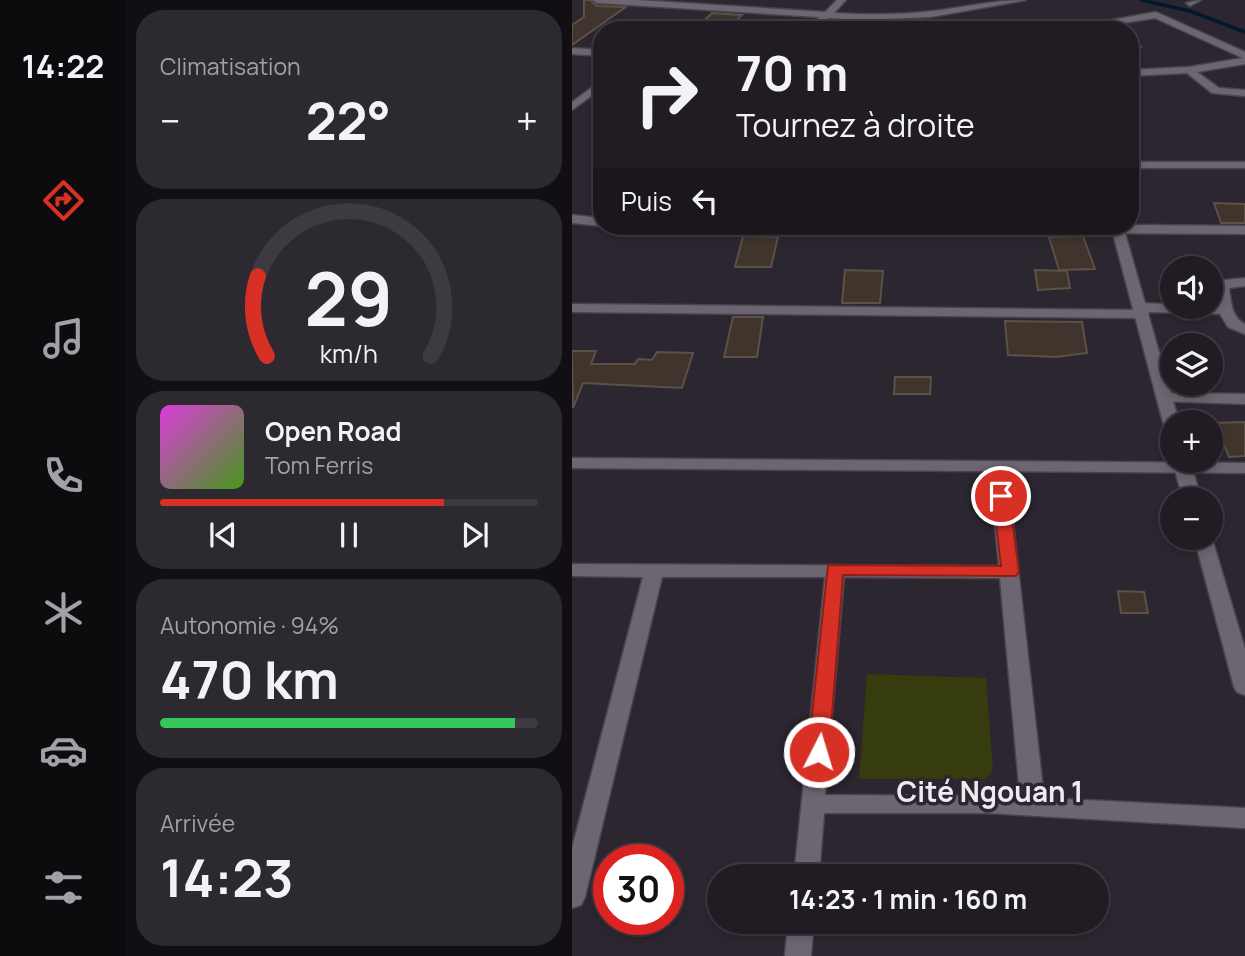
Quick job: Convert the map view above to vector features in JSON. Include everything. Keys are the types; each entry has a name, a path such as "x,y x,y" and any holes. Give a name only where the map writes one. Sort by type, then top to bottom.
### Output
{"street":[{"path":"597,0 828,15 900,16 1022,0"},
{"path":"821,21 842,0"},
{"path":"900,16 912,0"},
{"path":"1116,21 1156,15 1245,59"},
{"path":"572,51 593,52"},
{"path":"1139,73 1189,70 1245,59"},
{"path":"1189,70 1216,91 1245,93"},
{"path":"572,107 593,90"},
{"path":"1139,165 1245,165"},
{"path":"572,219 593,221"},
{"path":"1139,228 1245,230"},
{"path":"1119,235 1168,410"},
{"path":"1245,282 1221,284 1225,310 1233,324 1245,330"},
{"path":"572,307 1225,310"},
{"path":"1165,398 1245,399"},
{"path":"572,463 1160,464"},
{"path":"1223,467 1245,468"},
{"path":"1001,496 1033,806"},
{"path":"1207,550 1245,687"},
{"path":"572,570 835,569 1010,572"},
{"path":"807,864 835,569"},
{"path":"572,897 654,570"},
{"path":"814,804 1033,806 1245,818"},
{"path":"798,956 800,934"}],"green space":[{"path":"867,674 986,678 993,770 985,779 859,779"}],"building":[{"path":"584,0 590,0 597,6 626,7 606,21 593,21 593,30 572,45 572,25 584,17"},
{"path":"712,13 742,15 736,21 704,21"},
{"path":"1214,203 1245,204 1245,223 1221,223"},
{"path":"743,236 778,237 771,267 735,267"},
{"path":"1083,236 1095,269 1059,270 1049,237"},
{"path":"845,270 883,271 880,303 842,303"},
{"path":"1035,270 1067,271 1070,288 1038,290"},
{"path":"733,317 763,317 757,357 724,357"},
{"path":"1005,321 1082,322 1087,353 1056,357 1008,355"},
{"path":"572,351 596,351 591,364 635,364 638,359 652,360 657,352 693,353 682,388 583,383 573,408"},
{"path":"895,377 931,377 930,394 894,394"},
{"path":"1245,422 1245,456 1229,457 1223,442 1223,423"},
{"path":"1118,591 1144,592 1148,613 1121,613"}],"waterway":[{"path":"1141,0 1190,11 1245,32"}],"district":[{"name":"Cité Ngouan 1","path":"990,792"}],"route":[{"path":"819,752 835,569 1010,572 1001,496"}]}
